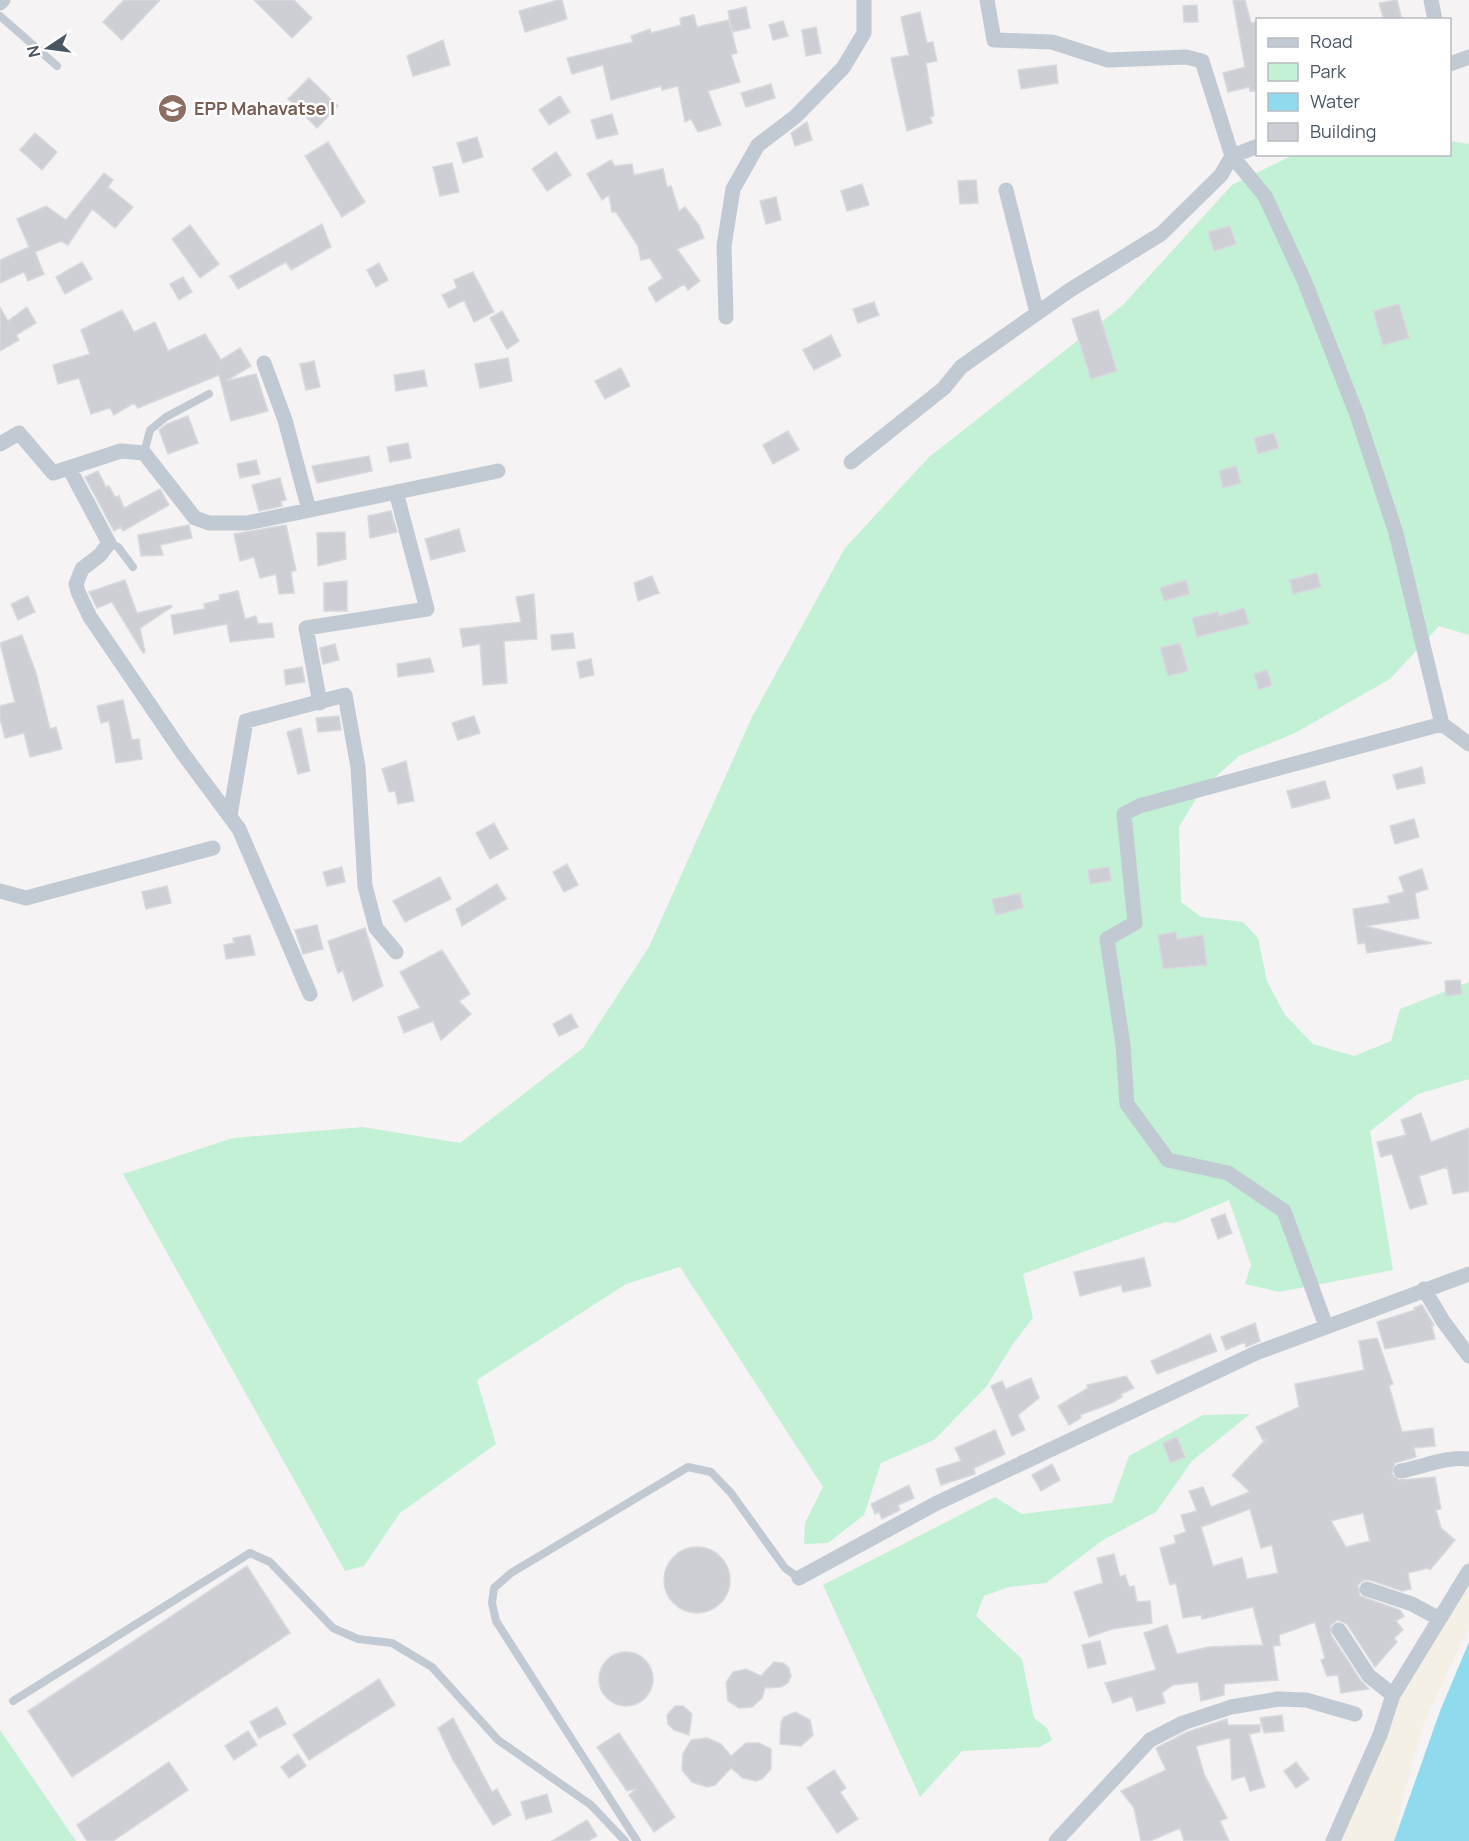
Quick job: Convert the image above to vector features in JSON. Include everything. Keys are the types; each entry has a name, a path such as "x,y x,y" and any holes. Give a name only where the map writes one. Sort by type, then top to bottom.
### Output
{"street":[{"path":"726,317 724,246 733,189 758,145 795,117 843,68 864,33 864,0"},
{"path":"987,0 994,40 1052,42 1108,60 1186,57 1202,61 1232,156 1265,196 1304,280 1357,415 1396,533 1442,724 1469,744"},
{"path":"1431,0 1435,18"},
{"path":"1451,63 1469,57"},
{"path":"851,462 944,388 961,367 1037,313 1161,234 1221,175 1232,156 1256,146"},
{"path":"1006,190 1037,313"},
{"path":"264,363 285,420 309,510"},
{"path":"0,444 19,432 53,473 121,451 144,453 195,518 209,523 247,523 498,471"},
{"path":"69,468 109,543 100,555 82,569 76,584 78,592 90,617 184,755 239,829 310,994"},
{"path":"320,704 306,628 427,609 396,492"},
{"path":"230,815 246,721 320,704 345,695 358,767 364,886 376,928 396,952"},
{"path":"1326,1326 1284,1211 1228,1173 1168,1160 1127,1104 1123,1045 1107,939 1135,923 1124,814 1139,806 1442,724"},
{"path":"0,891 26,898 213,848"},
{"path":"799,1578 935,1504 1117,1416 1256,1353 1469,1274"},
{"path":"1424,1289 1443,1321 1469,1356"},
{"path":"1401,1471 1427,1467 1455,1457 1469,1459"},
{"path":"1333,1841 1380,1735 1393,1695 1438,1617 1469,1571"},
{"path":"1367,1589 1412,1604 1438,1617"},
{"path":"1339,1630 1370,1676 1393,1695"},
{"path":"1056,1841 1150,1740 1182,1724 1231,1707 1278,1700 1306,1700 1355,1714"}],"lane":[{"path":"0,16 57,66"},
{"path":"144,453 150,430 166,417 209,394"},
{"path":"109,543 118,547 134,567"},
{"path":"637,1841 496,1621 492,1604 494,1588 511,1573 688,1467 711,1472 730,1493 785,1568 799,1578"},
{"path":"14,1701 250,1553 270,1562 333,1628 358,1639 392,1643 432,1667 498,1740 591,1805 625,1841"}],"green space":[{"path":"1451,141 1469,144 1469,635 1439,626 1390,679 1295,733 1239,756 1202,789 1179,827 1181,902 1201,917 1243,922 1258,938 1267,981 1285,1015 1313,1044 1354,1056 1391,1041 1400,1009 1469,982 1469,1079 1418,1094 1370,1131 1393,1270 1279,1292 1245,1284 1251,1265 1229,1200 1175,1223 1165,1222 1023,1274 1033,1318 1015,1341 986,1387 934,1440 881,1463 864,1515 828,1543 804,1544 805,1523 823,1487 680,1267 626,1284 477,1380 496,1444 400,1513 364,1566 345,1571 123,1174 233,1138 363,1127 460,1143 583,1048 649,947 752,717 845,548 929,457 1123,305 1232,185 1291,156 1451,156"},
{"path":"1250,1414 1192,1461 1156,1512 1103,1540 1046,1583 1009,1587 984,1596 976,1616 1022,1659 1034,1718 1047,1728 1052,1740 1040,1747 962,1751 920,1797 823,1585 995,1497 1022,1514 1112,1503 1129,1456 1203,1415"},
{"path":"0,1730 76,1841 0,1841"}],"sand":[{"path":"1469,1569 1469,1626 1424,1723 1403,1797 1395,1841 1337,1841 1395,1696"}],"water":[{"path":"1469,1642 1469,1841 1394,1841 1440,1711"}],"building":[{"path":"124,0 160,0 122,40 103,22"},
{"path":"254,0 294,0 312,18 292,38"},
{"path":"562,0 567,19 525,32 519,11"},
{"path":"1233,0 1245,0 1251,23 1256,22 1256,91 1250,91 1249,87 1228,92 1223,73 1245,67"},
{"path":"1397,0 1402,18 1383,18 1379,3"},
{"path":"1197,5 1198,22 1184,22 1183,6"},
{"path":"746,7 750,28 732,32 728,11"},
{"path":"920,12 927,43 933,42 937,61 926,63 934,116 930,117 932,123 907,131 891,58 909,55 901,17"},
{"path":"694,15 697,27 729,20 737,53 731,55 740,82 708,91 721,125 698,132 691,119 685,122 678,86 662,90 661,86 611,100 603,65 572,74 567,58 633,42 631,36 650,29 651,33 681,25 680,18"},
{"path":"783,21 788,36 773,40 769,25"},
{"path":"816,27 821,53 806,56 802,30"},
{"path":"443,40 450,65 413,76 407,56"},
{"path":"1056,65 1058,83 1021,89 1018,70"},
{"path":"309,78 338,106 317,128 288,99"},
{"path":"771,84 775,98 746,107 741,93"},
{"path":"560,96 570,112 549,125 539,110"},
{"path":"612,114 618,134 597,139 591,120"},
{"path":"807,122 812,140 795,146 791,133"},
{"path":"35,133 57,152 42,170 20,150"},
{"path":"477,137 483,157 463,163 457,143"},
{"path":"328,142 365,202 342,217 305,156"},
{"path":"556,152 571,175 547,191 532,169"},
{"path":"611,160 615,166 632,164 634,175 663,169 667,187 671,186 679,211 685,207 699,225 704,238 677,249 700,281 688,290 684,284 656,302 648,288 663,278 650,258 641,260 638,246 616,212 612,212 609,195 602,200 587,174"},
{"path":"452,163 459,192 440,196 433,167"},
{"path":"104,173 113,180 108,187 133,207 115,228 92,209 68,245 61,241 35,252 44,274 28,281 24,272 0,283 0,260 29,247 17,219 46,206 66,220"},
{"path":"976,180 978,203 960,204 958,181"},
{"path":"862,184 869,205 847,211 841,191"},
{"path":"776,197 781,220 766,224 760,201"},
{"path":"322,224 331,247 291,270 286,262 238,289 230,276"},
{"path":"190,225 219,264 200,278 172,239"},
{"path":"1230,226 1236,244 1214,251 1208,232"},
{"path":"82,262 92,279 65,294 56,277"},
{"path":"379,263 388,280 376,287 367,270"},
{"path":"473,272 494,312 474,322 464,300 449,308 442,295 457,288 454,280"},
{"path":"183,277 192,292 179,300 170,284"},
{"path":"874,302 879,315 858,323 853,309"},
{"path":"1399,304 1409,338 1383,345 1373,311"},
{"path":"0,307 8,321 27,307 36,323 16,335 19,340 0,351"},
{"path":"122,310 134,332 155,322 168,351 205,334 221,360 240,348 251,366 226,381 256,374 268,411 231,421 219,375 138,408 134,403 114,415 110,408 91,414 79,378 58,384 53,365 90,354 81,330"},
{"path":"1098,310 1117,371 1091,379 1072,319"},
{"path":"502,311 519,341 507,349 490,318"},
{"path":"831,335 841,356 814,370 803,350"},
{"path":"508,358 512,381 480,388 475,364"},
{"path":"314,361 320,387 306,390 300,364"},
{"path":"621,368 630,386 605,399 595,381"},
{"path":"424,370 427,386 396,391 394,375"},
{"path":"188,416 198,443 168,454 159,430 167,424"},
{"path":"788,431 799,450 773,464 763,445"},
{"path":"1274,433 1279,448 1258,454 1254,438"},
{"path":"408,443 411,458 390,462 387,447"},
{"path":"369,456 372,471 317,483 312,466"},
{"path":"256,460 260,474 240,478 237,464"},
{"path":"1236,466 1241,483 1223,488 1219,471"},
{"path":"98,471 106,487 109,486 115,497 119,496 124,508 160,489 169,505 123,531 121,527 114,531 85,477"},
{"path":"280,478 286,500 281,501 282,506 259,511 252,485"},
{"path":"391,511 397,532 370,538 368,516"},
{"path":"189,525 192,538 160,545 163,555 141,556 138,535"},
{"path":"286,525 296,570 291,572 294,593 279,594 276,574 260,578 254,557 240,561 234,534"},
{"path":"459,529 465,551 431,560 425,539"},
{"path":"345,532 346,559 318,566 317,533"},
{"path":"1317,573 1321,587 1293,594 1289,580"},
{"path":"652,576 659,593 638,601 634,583"},
{"path":"125,580 137,613 171,605 172,607 140,628 145,652 143,653 112,602 97,608 89,592"},
{"path":"1186,580 1190,594 1164,601 1160,588"},
{"path":"347,581 347,611 324,611 324,583"},
{"path":"238,591 245,619 256,616 258,624 272,623 274,637 230,642 227,624 174,634 171,615 205,609 204,604 220,600 219,595"},
{"path":"534,594 537,639 504,641 507,683 483,685 480,644 463,647 460,629 521,622 516,597"},
{"path":"28,596 35,612 18,620 11,604"},
{"path":"1244,608 1249,624 1197,637 1192,618 1218,612 1219,616"},
{"path":"573,633 575,648 552,650 551,635"},
{"path":"22,635 36,673 50,729 56,727 62,749 30,757 24,733 5,738 0,719 0,706 15,702 0,643"},
{"path":"1180,643 1188,671 1168,676 1160,648"},
{"path":"335,644 339,660 323,664 320,648"},
{"path":"430,658 434,672 398,677 397,664"},
{"path":"591,659 594,675 580,678 577,662"},
{"path":"302,667 305,682 286,685 284,670"},
{"path":"1267,670 1272,685 1259,690 1254,674"},
{"path":"123,700 132,740 139,739 142,759 116,763 109,721 101,723 97,706"},
{"path":"339,716 341,730 318,732 316,718"},
{"path":"474,716 480,733 458,740 452,723"},
{"path":"301,728 310,771 298,774 287,732"},
{"path":"406,761 414,801 398,804 395,791 389,792 382,769"},
{"path":"1422,767 1425,783 1397,789 1393,775"},
{"path":"1325,781 1330,798 1292,808 1287,791"},
{"path":"1414,819 1419,837 1395,844 1390,826"},
{"path":"494,823 508,849 490,859 476,833"},
{"path":"567,864 578,885 564,892 553,872"},
{"path":"342,867 345,882 327,886 323,872"},
{"path":"1109,867 1111,881 1090,884 1088,870"},
{"path":"1422,869 1428,889 1415,893 1419,918 1366,926 1432,943 1367,953 1365,943 1358,944 1353,909 1390,903 1388,896 1404,892 1399,877"},
{"path":"440,877 451,899 405,922 393,901"},
{"path":"497,884 506,899 462,926 456,909"},
{"path":"167,886 171,903 146,909 142,892"},
{"path":"1020,893 1023,908 996,915 992,899"},
{"path":"317,925 323,949 303,954 295,930"},
{"path":"365,928 383,986 353,1001 343,971 338,973 328,941"},
{"path":"1176,932 1177,939 1203,935 1207,965 1163,969 1158,935"},
{"path":"250,935 255,955 226,959 224,945 234,943 233,938"},
{"path":"442,950 470,994 459,1001 471,1014 441,1040 433,1021 404,1033 398,1017 420,1008 400,972"},
{"path":"1460,980 1462,994 1446,996 1445,981"},
{"path":"571,1014 578,1027 559,1036 553,1024"},
{"path":"1421,1113 1431,1142 1469,1128 1469,1191 1453,1194 1447,1167 1419,1176 1427,1204 1410,1209 1392,1154 1381,1157 1377,1142 1406,1135 1401,1120"},
{"path":"1225,1214 1232,1233 1218,1239 1211,1219"},
{"path":"1144,1258 1151,1286 1123,1292 1121,1285 1080,1296 1074,1272"},
{"path":"1422,1305 1434,1325 1432,1326 1435,1339 1385,1349 1377,1322 1415,1310 1414,1308"},
{"path":"1255,1323 1260,1341 1246,1347 1245,1342 1226,1350 1221,1337"},
{"path":"1210,1334 1217,1351 1157,1374 1151,1361"},
{"path":"1377,1338 1393,1384 1389,1386 1402,1432 1433,1428 1435,1446 1414,1448 1416,1457 1395,1463 1392,1474 1399,1480 1435,1477 1441,1509 1436,1510 1441,1528 1455,1540 1430,1570 1428,1568 1408,1573 1411,1589 1402,1591 1370,1580 1364,1580 1358,1585 1360,1596 1400,1610 1404,1616 1396,1621 1403,1630 1394,1638 1397,1642 1375,1667 1347,1624 1338,1620 1331,1625 1331,1635 1361,1681 1369,1689 1341,1693 1338,1675 1327,1676 1321,1660 1325,1658 1315,1622 1279,1635 1280,1645 1273,1646 1278,1680 1224,1684 1224,1695 1201,1701 1198,1682 1173,1685 1162,1693 1165,1703 1137,1711 1132,1696 1113,1703 1105,1683 1156,1670 1144,1633 1167,1625 1177,1654 1209,1647 1263,1645 1253,1607 1202,1619 1201,1615 1183,1618 1176,1583 1170,1585 1160,1548 1176,1543 1174,1536 1186,1532 1181,1515 1197,1511 1189,1491 1203,1487 1211,1507 1250,1492 1232,1475 1267,1438 1263,1440 1256,1427 1299,1407 1295,1384 1364,1370 1359,1341","holes":["1250,1509 1261,1548 1272,1545 1278,1573 1247,1579 1242,1558 1213,1566 1201,1527","1363,1513 1370,1541 1346,1547 1331,1521"]},
{"path":"1126,1376 1134,1388 1121,1394 1122,1397 1112,1403 1080,1415 1081,1418 1069,1425 1058,1406 1088,1388 1087,1385"},
{"path":"1031,1378 1039,1398 1018,1415 1025,1430 1012,1436 991,1386 1002,1381 1006,1389"},
{"path":"995,1430 1005,1454 974,1468 975,1474 941,1485 936,1469 961,1461 955,1448"},
{"path":"1177,1437 1185,1457 1170,1463 1163,1443"},
{"path":"1052,1464 1060,1480 1041,1491 1032,1475"},
{"path":"909,1485 914,1498 898,1505 900,1510 882,1519 879,1512 875,1514 871,1504"},
{"path":"697,1547 710,1550 720,1557 727,1567 730,1580 727,1593 720,1603 710,1610 697,1613 684,1610 674,1603 667,1593 664,1580 667,1567 674,1557 684,1550"},
{"path":"1114,1554 1120,1577 1125,1575 1129,1587 1134,1586 1137,1602 1150,1601 1152,1623 1112,1629 1089,1637 1074,1592 1103,1583 1097,1558"},
{"path":"247,1566 290,1633 72,1777 28,1711"},
{"path":"1100,1641 1106,1664 1088,1668 1082,1645"},
{"path":"621,1652 631,1652 641,1656 649,1664 653,1679 649,1694 641,1702 631,1706 621,1706 611,1702 603,1694 599,1684 599,1674 603,1664 611,1656"},
{"path":"774,1662 783,1663 789,1668 791,1676 788,1683 781,1687 765,1688 762,1698 752,1707 739,1708 728,1701 726,1683 733,1672 746,1669 761,1676"},
{"path":"379,1679 395,1705 309,1760 293,1735"},
{"path":"675,1706 683,1706 692,1714 689,1735 674,1730 668,1724 667,1715"},
{"path":"277,1707 286,1724 259,1738 250,1722"},
{"path":"795,1712 810,1720 813,1735 801,1746 780,1744 781,1722 784,1717"},
{"path":"1282,1715 1284,1731 1264,1733 1260,1718"},
{"path":"453,1718 492,1792 497,1789 511,1815 493,1825 453,1760 438,1728"},
{"path":"1227,1719 1228,1725 1260,1725 1260,1732 1249,1734 1265,1787 1250,1791 1245,1776 1232,1780 1230,1738 1196,1746 1204,1774 1227,1818 1220,1821 1229,1841 1184,1841 1180,1828 1150,1841 1141,1841 1134,1808 1121,1791 1166,1770 1156,1748 1187,1732"},
{"path":"248,1731 257,1745 234,1760 225,1746"},
{"path":"619,1733 675,1817 654,1832 629,1795 636,1789 627,1791 597,1747"},
{"path":"707,1738 721,1744 731,1756 746,1743 759,1743 771,1749 771,1769 762,1779 756,1781 743,1778 731,1768 715,1785 707,1787 692,1782 682,1770 683,1754 691,1740"},
{"path":"298,1754 306,1766 289,1778 281,1767"},
{"path":"169,1762 188,1790 113,1841 87,1841 77,1825"},
{"path":"1296,1762 1309,1779 1296,1788 1284,1771"},
{"path":"834,1770 846,1788 840,1792 858,1819 837,1833 807,1788"},
{"path":"547,1794 552,1812 526,1819 521,1802"},
{"path":"587,1820 597,1836 588,1841 552,1841"}],"place":[{"name":"EPP Mahavatse I","path":"173,109"}]}
